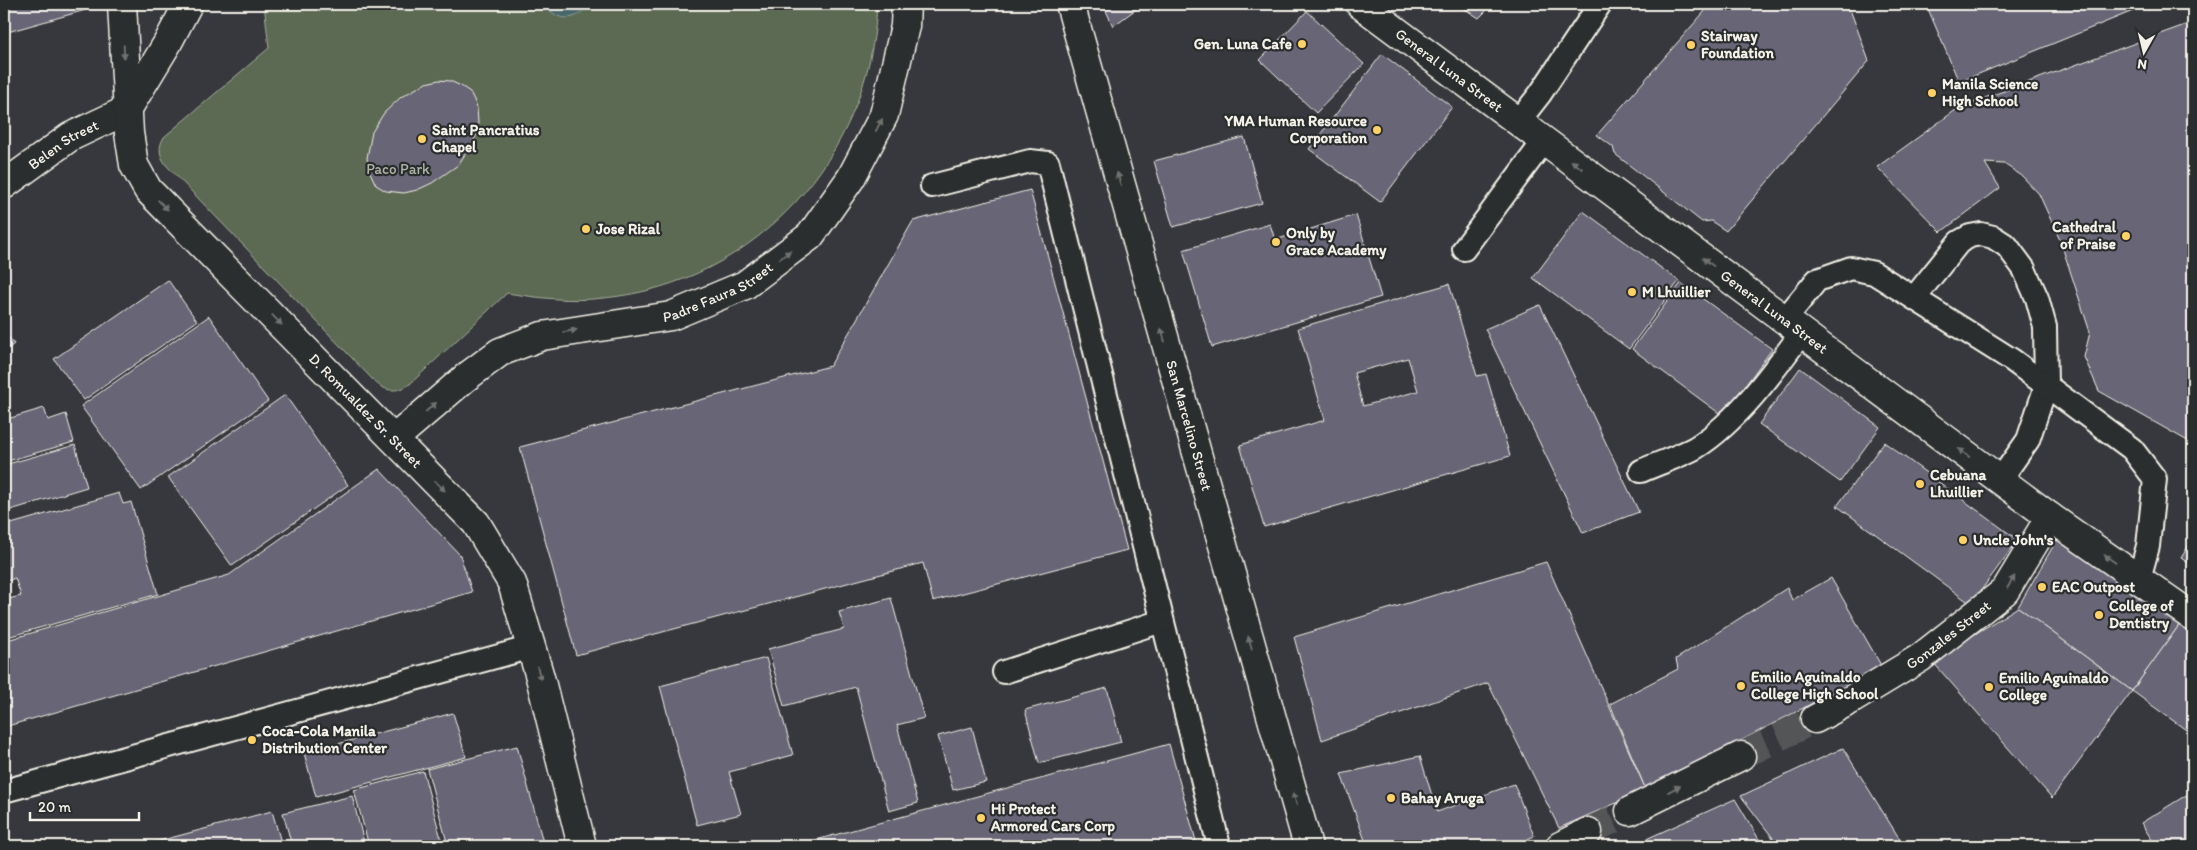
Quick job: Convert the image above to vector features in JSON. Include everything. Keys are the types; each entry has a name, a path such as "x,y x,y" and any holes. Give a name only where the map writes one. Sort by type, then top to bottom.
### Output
{"main road":[{"name":"D. Romualdez Sr. Street","path":"122,4 127,110 134,165 148,190 476,523 512,583 532,647 582,846"},
{"path":"127,110 167,44 188,4"},
{"name":"Padre Faura Street","path":"394,439 465,378 500,352 542,336 671,316 745,285 810,236 851,178 884,115 905,26 906,4"},
{"name":"San Marcelino Street","path":"1070,4 1308,846"},
{"name":"General Luna Street","path":"1360,4 2050,517 2193,616"},
{"name":"Belen Street","path":"4,185 70,137 127,110"},
{"name":"Gonzales Street","path":"1814,719 1849,701 1920,658 2005,591 2050,517"},
{"path":"1630,811 1741,756"},
{"path":"1560,846 1588,832"}],"lane":[{"path":"1518,122 1540,94 1600,4"},
{"path":"1464,249 1544,140"},
{"path":"932,186 1030,161 1048,163 1219,846"},
{"path":"1914,298 1959,242 1981,234 1993,237 2007,246 2024,269 2037,298 2045,327 2046,386 2028,440 2000,480"},
{"path":"1641,471 1694,448 1722,429 1780,362 1794,326 1817,280 1851,268 1874,273 2012,360 2132,449 2156,479 2148,546 2139,579"},
{"path":"1004,672 1162,621"},
{"path":"4,791 532,647"}],"green space":[{"name":"Paco Park","path":"264,4 877,4 870,59 853,112 828,159 796,202 756,238 710,267 659,287 604,298 579,300 507,293 410,384 401,389 388,390 375,382 166,165 162,158 160,148 164,137 269,48"}],"water":[{"path":"545,4 588,4 578,15 566,18 560,17 549,10"}],"building":[{"path":"4,4 89,4 89,9 4,33"},
{"path":"1103,4 1143,4 1113,26"},
{"path":"1457,4 1493,4 1479,18"},
{"path":"1711,4 1848,4 1869,61 1726,231 1711,221 1702,222 1615,154 1613,147 1597,135"},
{"name":"Manila Science High School","path":"1926,4 2150,4 1959,82"},
{"path":"1307,11 1364,64 1316,113 1260,60"},
{"name":"Cathedral of Praise","path":"2193,22 2193,444 2099,391 2084,357 2090,332 2060,240 2039,194 2022,176 2004,164 1985,163 2000,188 1941,232 1877,167 1960,107"},
{"path":"1382,54 1452,107 1380,202 1309,149"},
{"name":"Saint Pancratius Chapel","path":"439,80 450,81 470,92 477,108 477,134 458,165 432,183 417,190 404,193 386,191 376,185 369,170 367,158 372,132 384,113 401,97 426,83"},
{"path":"1244,137 1262,203 1173,227 1154,161"},
{"path":"1030,190 1127,550 933,601 923,563 576,655 520,447 830,366 913,221"},
{"path":"1583,211 1679,281 1629,349 1533,278"},
{"path":"1356,215 1381,297 1212,347 1183,250 1270,224 1275,240"},
{"path":"168,280 197,321 84,400 54,359"},
{"path":"1681,283 1772,349 1723,416 1632,349"},
{"path":"1449,284 1477,376 1486,374 1510,456 1264,527 1240,445 1325,420 1298,328","holes":["1408,358 1418,391 1363,406 1354,373"]},
{"path":"1540,305 1639,512 1583,533 1485,329"},
{"path":"209,316 268,401 141,490 81,406"},
{"path":"4,331 14,344 4,352"},
{"path":"1800,368 1880,427 1840,482 1759,424"},
{"path":"285,395 348,485 232,566 168,477"},
{"path":"44,408 48,420 66,414 74,442 4,462 4,420"},
{"path":"1884,442 2018,540 1971,604 1837,506"},
{"path":"75,445 87,487 4,512 4,465"},
{"path":"379,469 460,555 472,592 4,727 4,641 229,575"},
{"path":"119,493 123,504 131,502 158,594 4,638 4,600 21,596 15,578 4,582 4,526"},
{"name":"College of Dentistry","path":"2059,536 2180,624 2132,691 2018,607"},
{"path":"2193,539 2193,566 2181,558"},
{"path":"1546,562 1646,790 1559,828 1488,683 1322,740 1294,637"},
{"name":"Emilio Aguinaldo College High School","path":"1831,578 1882,667 1646,790 1610,704 1678,669 1676,659 1787,588 1792,600"},
{"path":"891,598 924,718 897,725 918,803 889,811 856,687 784,706 768,649 844,629 839,612"},
{"path":"2018,607 2132,691 2052,798 1932,661"},
{"path":"2180,624 2193,634 2193,735 2132,691"},
{"path":"766,658 793,755 729,772 741,814 697,825 660,686"},
{"path":"1107,688 1121,742 1039,763 1025,710"},
{"path":"453,713 466,757 316,797 304,753"},
{"path":"972,727 986,782 953,790 938,736"},
{"path":"1169,744 1196,841 1176,846 794,846"},
{"path":"517,746 544,846 448,846 427,769"},
{"path":"1843,748 1904,846 1779,846 1741,796"},
{"name":"Bahay Aruga","path":"1420,756 1437,812 1514,784 1534,836 1513,846 1367,846 1341,774"},
{"path":"423,771 443,846 369,846 354,790"},
{"path":"2193,791 2193,846 2156,846 2141,823"},
{"path":"352,796 365,846 292,846 283,813"},
{"path":"1735,799 1763,846 1647,846 1644,840"},
{"path":"272,811 282,846 140,846"}],"tunnel":[{"path":"1741,756 1815,719"},
{"path":"1588,832 1630,811"}],"place":[{"name":"Gen. Luna Cafe","path":"1302,44"},
{"name":"Stairway Foundation","path":"1691,45"},
{"name":"Manila Science High School","path":"1932,93"},
{"name":"YMA Human Resource Corporation","path":"1377,130"},
{"name":"Saint Pancratius Chapel","path":"422,139"},
{"name":"Jose Rizal","path":"586,229"},
{"name":"Cathedral of Praise","path":"2126,236"},
{"name":"Only by Grace Academy","path":"1276,242"},
{"name":"M Lhuillier","path":"1632,292"},
{"name":"Cebuana Lhuillier","path":"1920,484"},
{"name":"Uncle John's","path":"1963,540"},
{"name":"EAC Outpost","path":"2042,587"},
{"name":"College of Dentistry","path":"2099,615"},
{"name":"Emilio Aguinaldo College High School","path":"1741,686"},
{"name":"Emilio Aguinaldo College","path":"1989,687"},
{"name":"Coca-Cola Manila Distribution Center","path":"252,740"},
{"name":"Bahay Aruga","path":"1391,798"},
{"name":"Hi Protect Armored Cars Corp","path":"981,818"}]}
